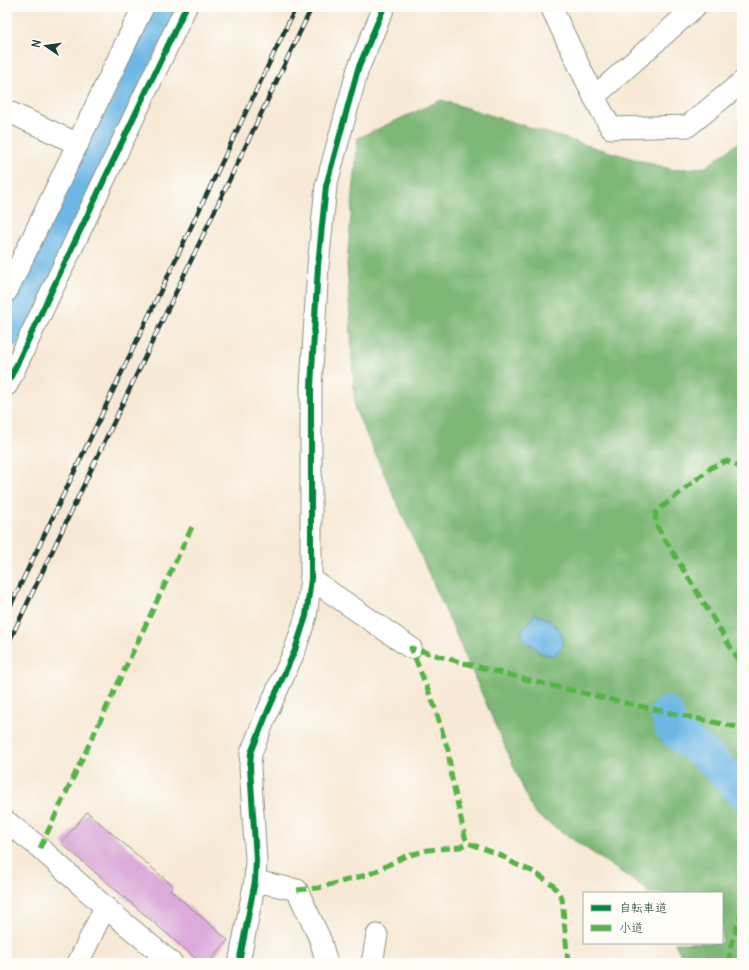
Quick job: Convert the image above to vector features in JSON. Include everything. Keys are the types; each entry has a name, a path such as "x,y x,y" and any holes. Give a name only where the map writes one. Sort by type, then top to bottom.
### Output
{"street":[{"path":"7,292 143,7"},
{"path":"7,386 186,7"},
{"path":"239,963 256,881 250,767 251,753 295,650 306,616 311,579 311,387 318,266 325,192 358,69 384,7"},
{"path":"551,7 594,97 611,128 688,126 742,82"},
{"path":"594,97 695,7"},
{"path":"7,111 78,144"},
{"path":"311,579 411,648"},
{"path":"7,822 40,848 105,907 172,963"},
{"path":"256,881 297,890 320,939 327,963"},
{"path":"78,963 105,907"},
{"path":"372,963 377,936"}],"green space":[{"path":"441,100 673,170 706,167 742,140 742,963 685,963 676,944 723,944 723,892 648,892 646,889 534,813 355,409 347,263 358,138"}],"water":[{"path":"535,614 549,620 561,632 563,646 554,656 541,653 522,638 522,630"}],"building":[{"path":"87,812 173,886 170,890 228,940 209,963 201,963 61,843"}],"waterway":[{"path":"7,332 161,7"},
{"path":"667,713 671,727 676,733 710,758 742,792"}],"railway":[{"path":"7,613 296,7"},
{"path":"7,646 312,7"}],"marked path":[{"path":"742,471 738,466 727,461 712,467 656,512 655,523 742,666"},
{"path":"40,848 192,527"},
{"path":"568,963 562,898 553,885 534,872 515,864 500,855 468,843 465,837 452,779 448,750 434,705 411,648 493,671 742,728"},
{"path":"297,890 318,888 370,874 406,856 428,850 460,847 468,843"},
{"path":"729,963 730,948 742,911"}],"cycle path":[{"path":"7,385 186,7"},
{"path":"239,963 255,881 256,860 250,767 251,753 295,650 306,616 311,579 311,387 318,266 326,186 358,69 384,7"}]}
